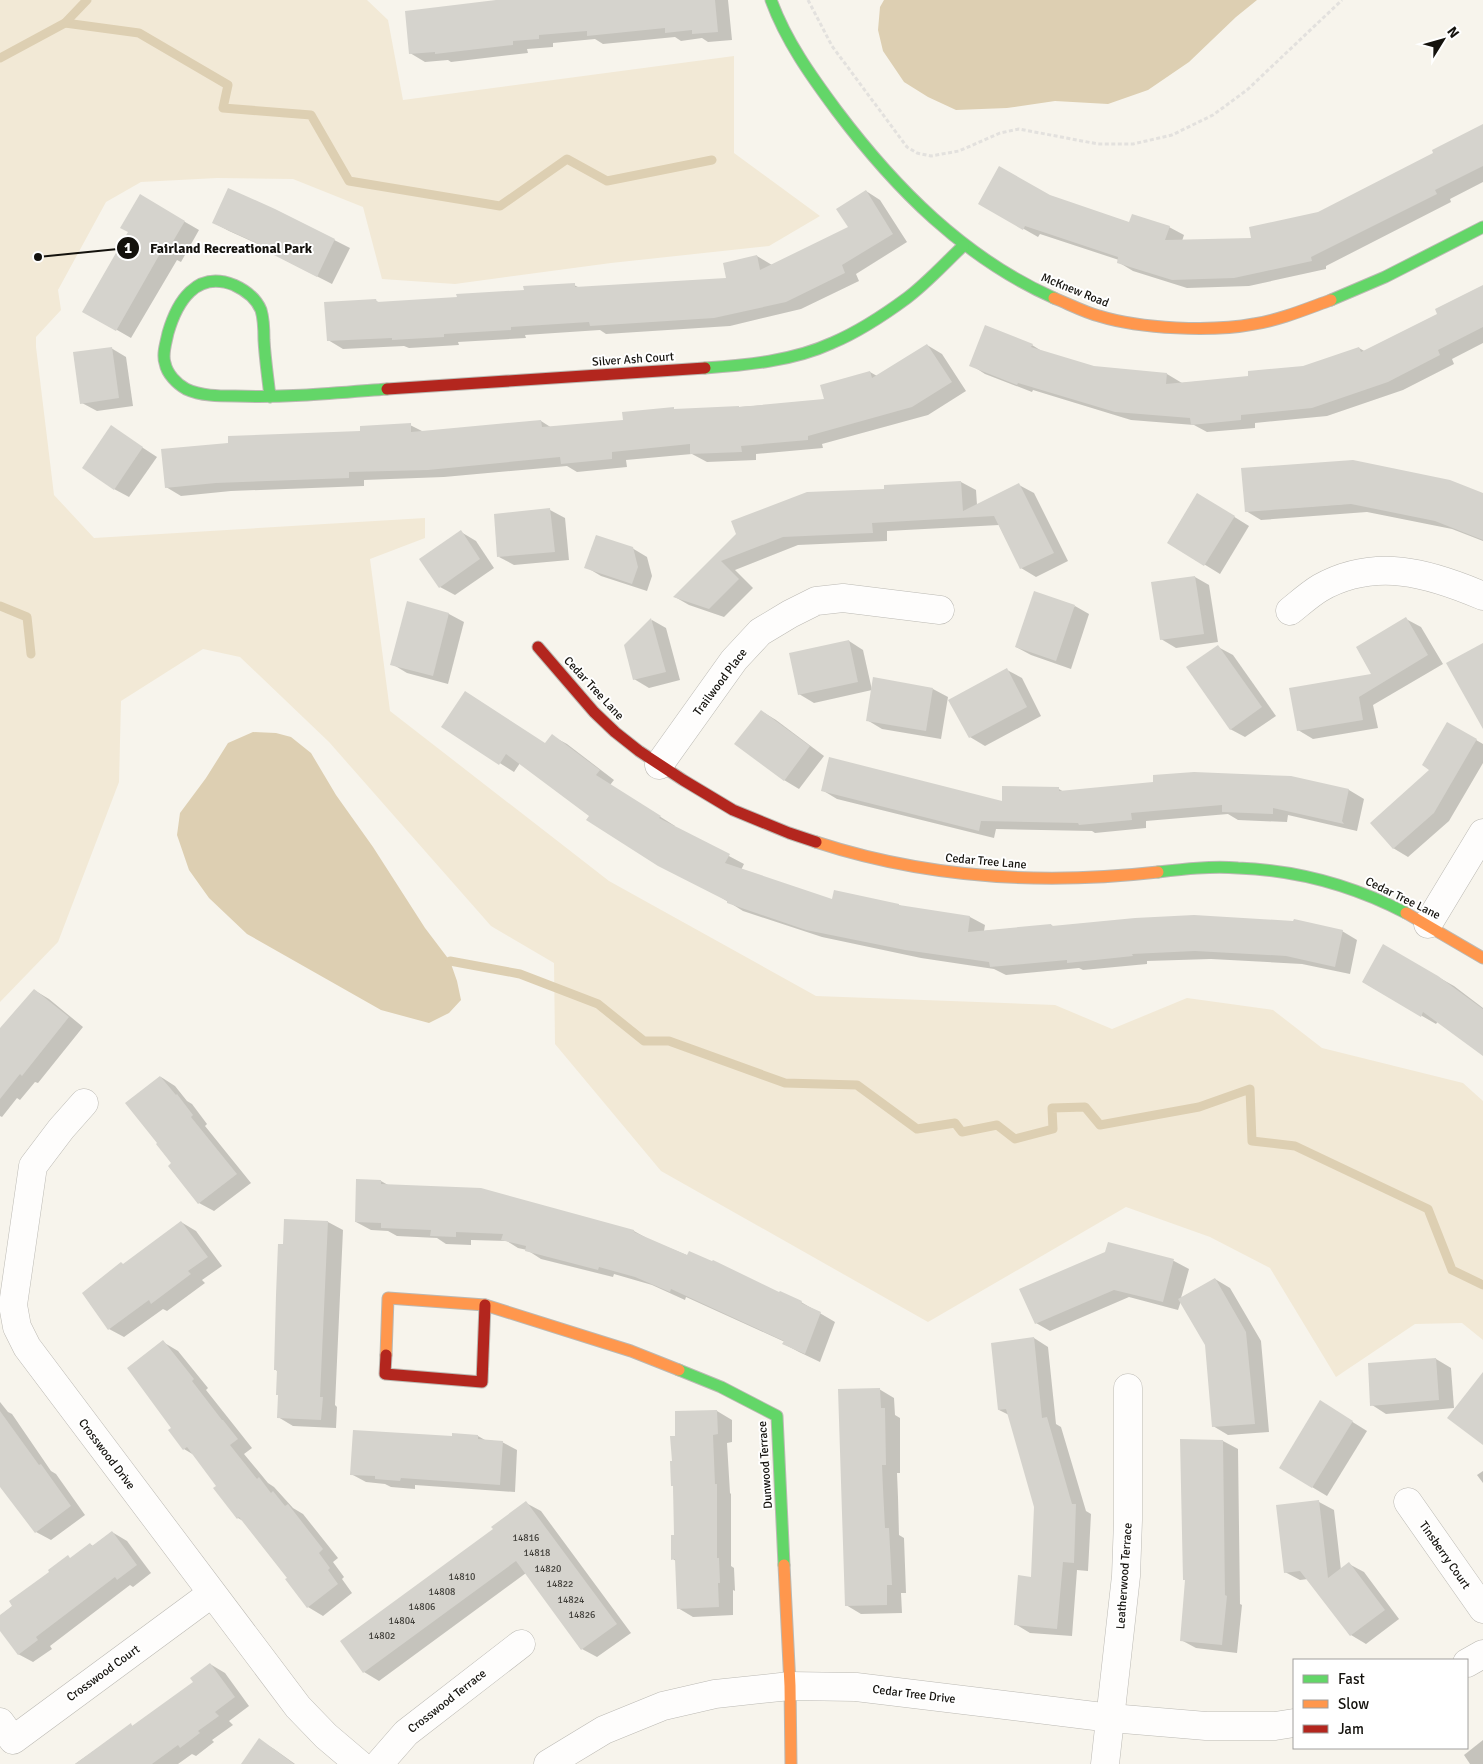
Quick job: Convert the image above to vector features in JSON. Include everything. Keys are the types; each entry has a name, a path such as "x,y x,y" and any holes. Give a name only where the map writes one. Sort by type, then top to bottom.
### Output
{"street":[{"name":"McKnew Road","path":"771,0 776,14 804,65 849,126 896,182 963,246 1010,277 1051,298 1103,318 1150,325 1198,329 1249,325 1304,311 1359,290 1483,227"},
{"name":"Silver Ash Court","path":"270,397 262,314 255,299 245,290 227,281 211,279 196,286 182,299 172,318 165,346 164,364 172,376 184,387 197,393 270,397 744,365 786,358 831,344 867,325 908,297 963,246"},
{"path":"1290,611 1320,588 1351,574 1384,569 1418,573 1455,584 1483,596"},
{"name":"Trailwood Place","path":"659,765 734,660 760,632 790,614 816,602 843,598 940,610"},
{"name":"Cedar Tree Lane","path":"538,647 588,705 609,726 659,765 748,817 802,839 863,856 943,871 1018,878 1078,879 1207,868 1250,868 1299,875 1359,891 1428,924 1483,958"},
{"path":"1428,924 1483,833"},
{"name":"Crosswood Drive","path":"84,1103 61,1129 33,1166 13,1305 17,1328 27,1347 211,1594 298,1707 326,1736 359,1764"},
{"name":"Dunwood Terrace","path":"485,1305 482,1382 385,1374 388,1298 485,1305 631,1350 721,1387 777,1416 790,1686 791,1764"},
{"name":"Leatherwood Terrace","path":"1105,1764 1126,1576 1128,1388"},
{"name":"Tinsberry Court","path":"1408,1502 1483,1609"},
{"name":"Crosswood Court","path":"0,1722 14,1740 211,1594"},
{"name":"Crosswood Terrace","path":"379,1764 406,1733 521,1644"},
{"path":"1468,1662 1483,1654"},
{"name":"Cedar Tree Drive","path":"548,1764 604,1730 663,1706 715,1694 790,1686 856,1687 1111,1718 1206,1726 1275,1726 1293,1723"}],"path":[{"path":"808,0 832,46 907,147 917,153 931,156 959,151 1000,133 1019,129 1098,144 1132,144 1172,135 1214,115 1247,90 1342,0"}],"shaded area":[{"path":"0,0 367,0 388,20 403,100 734,56 734,153 820,216 769,246 611,263 455,284 382,279 363,207 293,179 217,178 141,182 106,202 58,290 61,310 36,337 54,495 94,538 425,518 425,538 370,559 390,711 609,881 816,996 1055,1005 1112,1029 1187,998 1273,1010 1322,1048 1463,1083 1483,1101 1483,1340 1462,1323 1415,1324 1336,1377 1270,1268 1210,1237 1126,1207 928,1322 661,1171 555,1044 554,963 491,926 329,742 240,657 203,649 121,701 119,782 58,942 0,1002"},
{"path":"884,0 1257,0 1236,17 1189,62 1148,90 1108,104 1055,101 1007,108 956,110 928,97 904,82 883,51 878,30 880,7"},
{"path":"253,732 276,733 291,737 311,753 336,795 373,847 425,928 450,961 461,1000 449,1013 429,1023 381,1010 247,934 209,898 189,870 177,835 180,813 206,778 228,743"}],"building":[{"path":"496,0 715,0 718,32 692,34 692,30 665,33 665,28 587,36 587,31 539,35 539,39 513,41 513,45 435,54 435,52 409,54 405,11"},
{"path":"1483,124 1483,166 1435,190 1437,194 1311,257 1312,261 1234,278 1172,280 1117,263 1118,257 1025,226 1023,230 978,204 999,166 1050,195 1129,222 1132,214 1170,226 1165,240 1251,238 1249,227 1318,212 1433,153 1432,150"},
{"path":"228,188 335,239 317,277 270,253 272,250 212,223"},
{"path":"866,190 893,234 842,265 845,273 786,302 714,318 590,326 589,322 511,327 511,330 444,334 444,337 327,341 324,302 376,299 377,302 457,297 456,294 524,290 523,286 575,283 575,287 726,278 723,263 757,255 760,270 848,227 836,209"},
{"path":"140,194 185,221 165,255 161,252 116,331 82,312 128,232 120,228"},
{"path":"1483,285 1483,327 1438,350 1440,355 1388,382 1312,408 1241,415 1241,420 1191,425 1190,418 1115,412 1018,383 1017,385 969,366 985,325 1033,344 1031,347 1094,366 1167,373 1166,384 1248,376 1248,371 1303,366 1359,347 1361,352 1437,314 1435,309"},
{"path":"927,344 952,382 912,407 808,436 808,440 741,446 742,452 690,454 690,444 612,452 612,459 561,464 560,457 428,470 349,472 349,478 216,483 165,488 161,449 228,443 228,436 360,431 360,426 411,423 411,432 541,420 542,427 623,420 622,412 674,407 674,409 739,407 824,399 820,385 870,371 872,378"},
{"path":"112,347 119,398 80,404 73,352"},
{"path":"111,425 143,447 114,490 82,468"},
{"path":"1353,460 1450,480 1483,493 1483,540 1435,521 1351,504 1245,512 1241,468"},
{"path":"961,481 963,511 1019,483 1054,553 1020,569 994,516 872,523 873,533 783,537 721,561 739,579 709,609 673,597 736,534 731,521 807,492 884,489 884,485"},
{"path":"1197,493 1235,516 1204,566 1167,543"},
{"path":"550,508 555,552 497,557 494,514"},
{"path":"461,530 480,559 439,588 419,559"},
{"path":"596,535 633,547 638,567 632,584 584,568"},
{"path":"1195,576 1204,634 1160,640 1151,582"},
{"path":"1034,591 1075,605 1056,661 1015,647"},
{"path":"407,601 449,613 433,676 390,665"},
{"path":"1406,617 1428,655 1359,697 1363,720 1297,731 1289,688 1371,674 1356,647"},
{"path":"651,618 666,672 633,680 624,645"},
{"path":"849,640 858,682 798,695 789,653"},
{"path":"1483,643 1483,729 1446,663"},
{"path":"1218,645 1262,707 1230,730 1186,667"},
{"path":"1007,668 1027,707 969,738 948,700"},
{"path":"873,677 933,688 926,731 866,721"},
{"path":"465,691 545,743 552,734 600,770 596,775 661,816 659,818 730,854 725,863 832,899 834,890 899,905 970,916 968,932 1051,924 1052,926 1135,918 1194,915 1293,921 1294,919 1343,930 1335,967 1286,956 1195,951 1132,954 1133,956 1067,963 1067,960 990,967 989,962 905,950 806,930 727,903 727,901 658,866 586,820 589,816 506,754 499,765 441,727"},
{"path":"761,710 810,746 784,781 734,744"},
{"path":"1447,722 1477,739 1434,813 1393,849 1370,823 1429,770 1422,765"},
{"path":"829,757 1002,801 1002,786 1059,787 1059,791 1153,782 1153,775 1194,772 1291,776 1349,789 1342,821 1344,824 1273,808 1273,814 1222,812 1222,805 1131,813 1132,820 1079,825 1078,823 981,821 979,831 821,791"},
{"path":"1383,944 1438,976 1483,1009 1483,1056 1423,1012 1421,1017 1362,982"},
{"path":"34,989 69,1017 22,1076 20,1074 0,1099 0,1028"},
{"path":"160,1076 177,1094 193,1115 191,1117 237,1174 198,1204 168,1166 171,1163 157,1143 125,1103"},
{"path":"356,1179 381,1180 381,1184 481,1188 634,1230 634,1232 687,1255 689,1251 713,1260 802,1301 801,1303 821,1312 805,1354 782,1344 784,1341 671,1289 670,1292 635,1277 599,1267 598,1270 525,1251 526,1246 501,1240 503,1234 456,1232 456,1237 430,1236 431,1230 381,1228 381,1223 355,1222"},
{"path":"284,1219 328,1221 320,1397 323,1397 321,1420 277,1418 277,1370 274,1370 276,1295 278,1244 283,1244"},
{"path":"181,1221 208,1257 188,1271 191,1274 151,1304 149,1300 108,1330 82,1293 121,1262 123,1264"},
{"path":"1108,1242 1174,1259 1163,1302 1114,1290 1035,1324 1019,1289 1105,1252"},
{"path":"1215,1278 1246,1332 1255,1424 1212,1427 1205,1345 1178,1299"},
{"path":"1034,1337 1042,1418 1047,1417 1072,1504 1076,1504 1074,1563 1063,1562 1057,1629 1014,1625 1018,1575 1031,1577 1034,1507 1006,1409 998,1410 991,1343"},
{"path":"163,1340 194,1379 192,1381 238,1439 230,1445 257,1479 259,1477 271,1493 273,1491 285,1506 288,1504 323,1549 319,1553 330,1568 328,1570 338,1584 307,1608 285,1579 287,1578 239,1517 237,1519 213,1488 216,1486 187,1447 183,1450 168,1430 171,1428 127,1368"},
{"path":"1436,1358 1439,1400 1370,1406 1368,1363"},
{"path":"1483,1372 1483,1445 1447,1418"},
{"path":"880,1388 881,1408 885,1408 886,1465 882,1465 885,1528 889,1528 892,1585 887,1585 887,1605 845,1606 838,1389"},
{"path":"1320,1400 1353,1421 1312,1488 1279,1468"},
{"path":"717,1410 718,1434 713,1435 715,1484 717,1484 719,1607 677,1609 675,1559 671,1560 671,1535 674,1535 673,1486 671,1486 670,1461 672,1461 670,1436 675,1436 675,1411"},
{"path":"0,1411 71,1506 35,1533 0,1487"},
{"path":"353,1430 452,1436 452,1433 478,1435 478,1439 503,1441 500,1485 401,1478 400,1481 375,1479 375,1476 350,1475"},
{"path":"1180,1439 1223,1440 1225,1595 1227,1596 1222,1645 1180,1641 1185,1580 1183,1580"},
{"path":"1319,1500 1328,1578 1349,1562 1385,1610 1350,1636 1300,1571 1284,1573 1276,1505"},
{"path":"526,1501 617,1624 581,1650 516,1561 363,1673 340,1641 493,1529 491,1527"},
{"path":"112,1531 137,1565 117,1580 115,1577 36,1637 38,1640 18,1655 0,1631 0,1615 12,1606 9,1601 49,1572 48,1570 68,1555 70,1558 90,1543 92,1546"},
{"path":"210,1663 235,1697 215,1712 219,1716 198,1731 200,1733 180,1748 178,1745 152,1764 75,1764 131,1723 132,1726 193,1682 190,1678"},
{"path":"259,1738 294,1764 241,1764"}],"waterway":[{"path":"0,58 65,23 87,0"},
{"path":"65,23 139,33 228,85 223,108 311,115 349,181 500,206 567,159 607,181 712,160"},
{"path":"0,606 27,617 31,654"},
{"path":"450,961 520,974 598,1004 644,1041 669,1041 785,1083 857,1085 917,1129 955,1123 962,1132 997,1125 1015,1139 1053,1129 1052,1108 1085,1107 1100,1125 1199,1107 1250,1089 1252,1141 1295,1146 1428,1209 1452,1270 1483,1285"}],"traffic: fast":[{"path":"771,0 784,30 818,85 859,140 907,193 961,242 990,263 1021,282 1054,298"},
{"path":"1331,300 1385,277 1483,227"},
{"path":"705,368 753,364 786,358 842,339 871,323 907,298 963,246"},
{"path":"270,397 269,390 267,368 265,354 263,321 259,306 250,295 234,285 221,281 199,285 190,292 177,310 168,333 164,352 164,360 170,375 186,389 198,393 223,396 254,396 273,396 311,395 387,389"},
{"path":"1158,872 1218,867 1281,872 1345,887 1406,913"},
{"path":"679,1370 721,1387 777,1416 784,1565"}],"traffic: slow":[{"path":"1054,298 1099,316 1135,324 1176,328 1218,328 1264,322 1331,300"},
{"path":"816,842 900,864 942,871 985,875 1028,878 1072,878 1158,872"},
{"path":"1406,913 1483,958"},
{"path":"386,1355 388,1298 485,1305 631,1351 679,1370"},
{"path":"784,1565 790,1686 791,1764"}],"traffic: jam":[{"path":"387,389 705,368"},
{"path":"538,647 594,712 639,751 733,810 816,842"},
{"path":"386,1355 385,1374 482,1382 485,1305"}],"place":[{"name":"Fairland Recreational Park","path":"38,257"}]}
